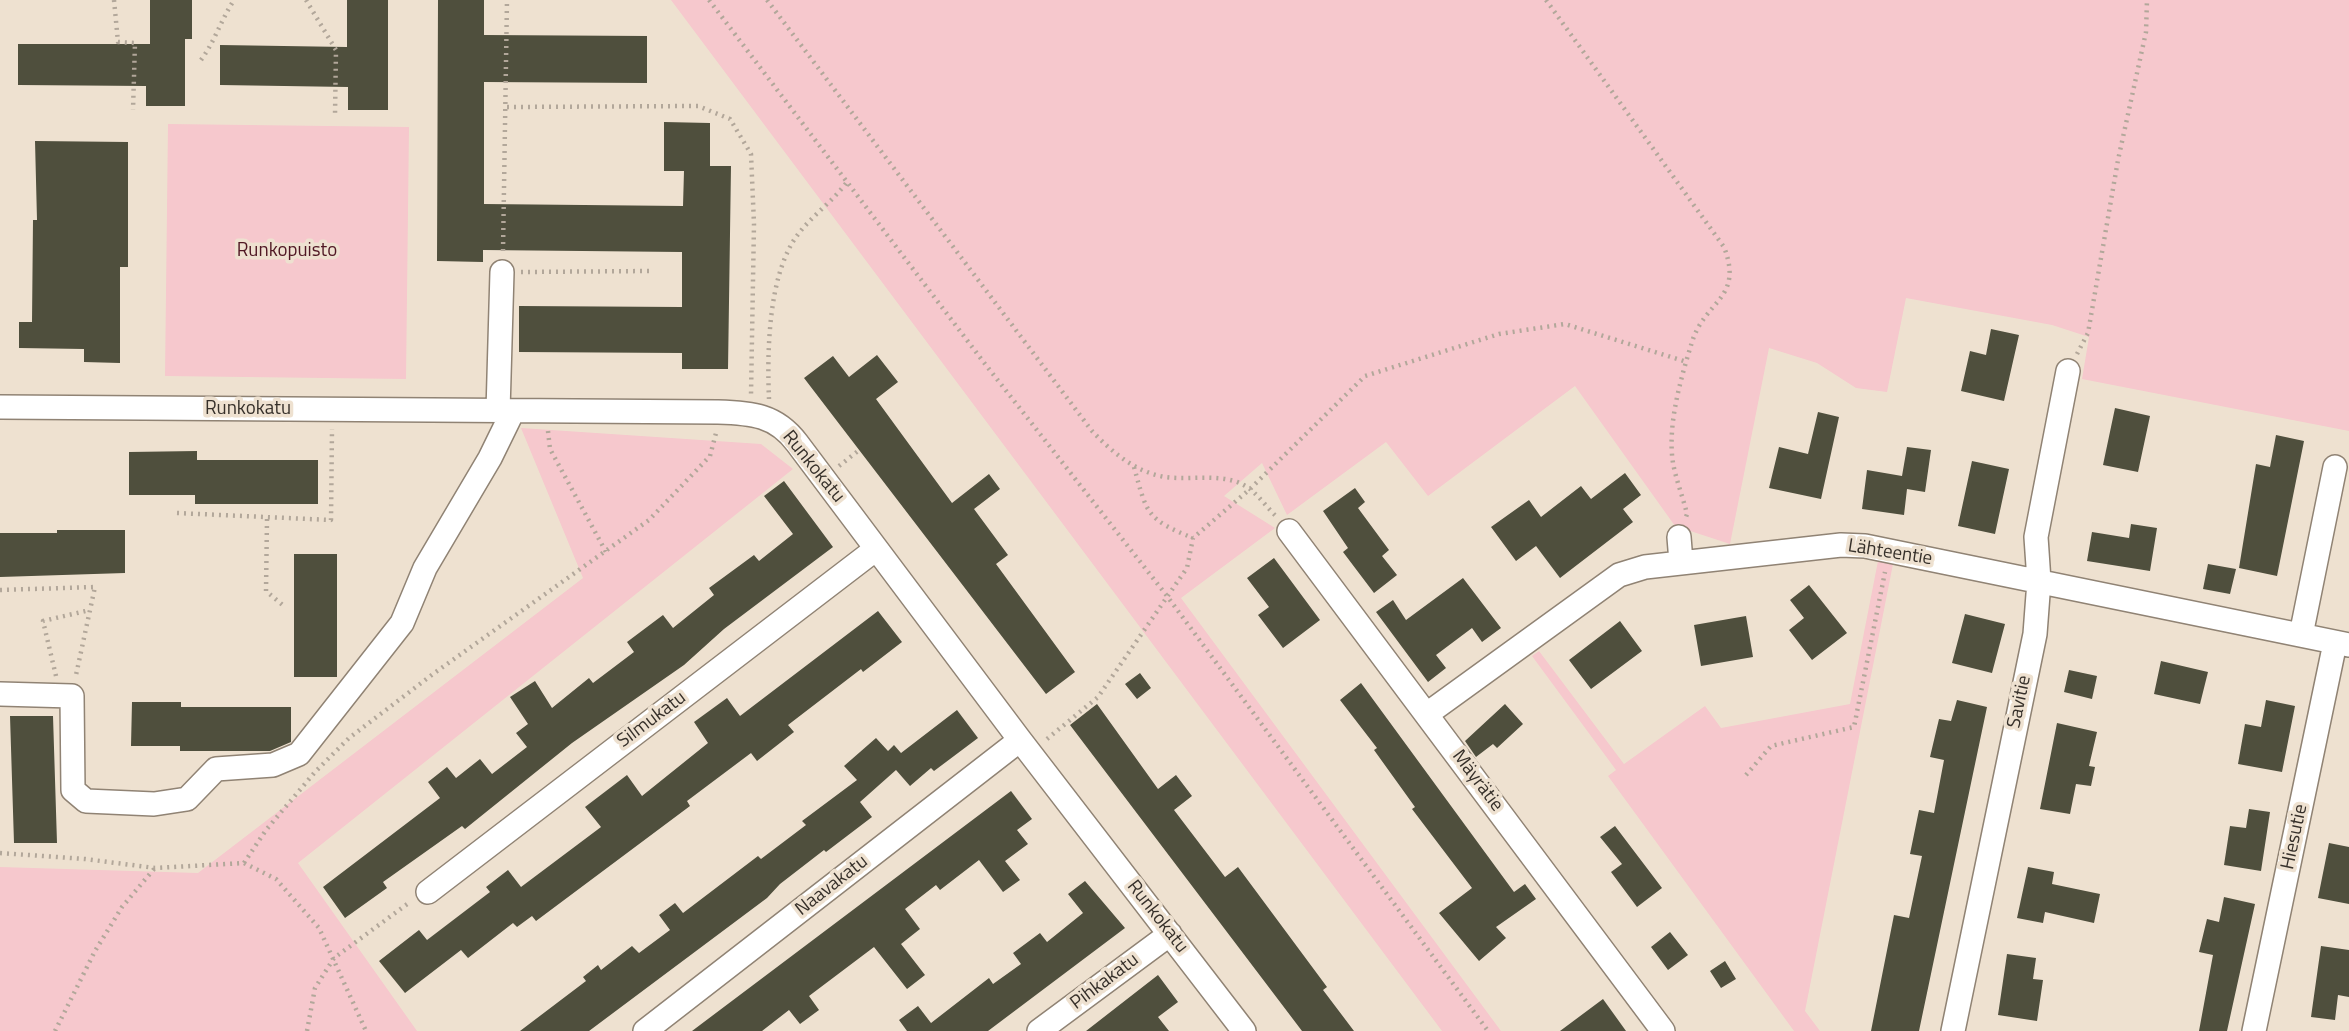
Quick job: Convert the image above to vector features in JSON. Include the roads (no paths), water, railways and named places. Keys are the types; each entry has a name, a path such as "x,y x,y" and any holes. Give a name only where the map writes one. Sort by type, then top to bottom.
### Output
{"street":[{"path":"0,694 72,696 73,790 86,801 154,804 187,799 216,769 273,765 299,754 402,623 425,568 490,458 505,411 502,272"},
{"name":"Savitie","path":"1953,1031 2035,634 2039,581 2036,537 2068,370"},
{"name":"Runkokatu","path":"0,407 718,412 761,415 793,438 1025,747 1244,1031"},
{"path":"2301,635 2335,467"},
{"name":"Mäyrätie","path":"1289,531 1663,1031"},
{"path":"1679,537 1681,562"},
{"name":"Lähteentie","path":"1427,714 1619,575 1645,567 1681,562 1841,545 1889,551 2342,644"},
{"name":"Silmukatu","path":"428,892 876,549"},
{"name":"Hiesutie","path":"2254,1031 2342,644"},
{"name":"Naavakatu","path":"645,1031 1025,747"},
{"name":"Pihkakatu","path":"1039,1031 1170,934"}],"park label":[{"name":"Runkopuisto","path":"287,251"}]}
